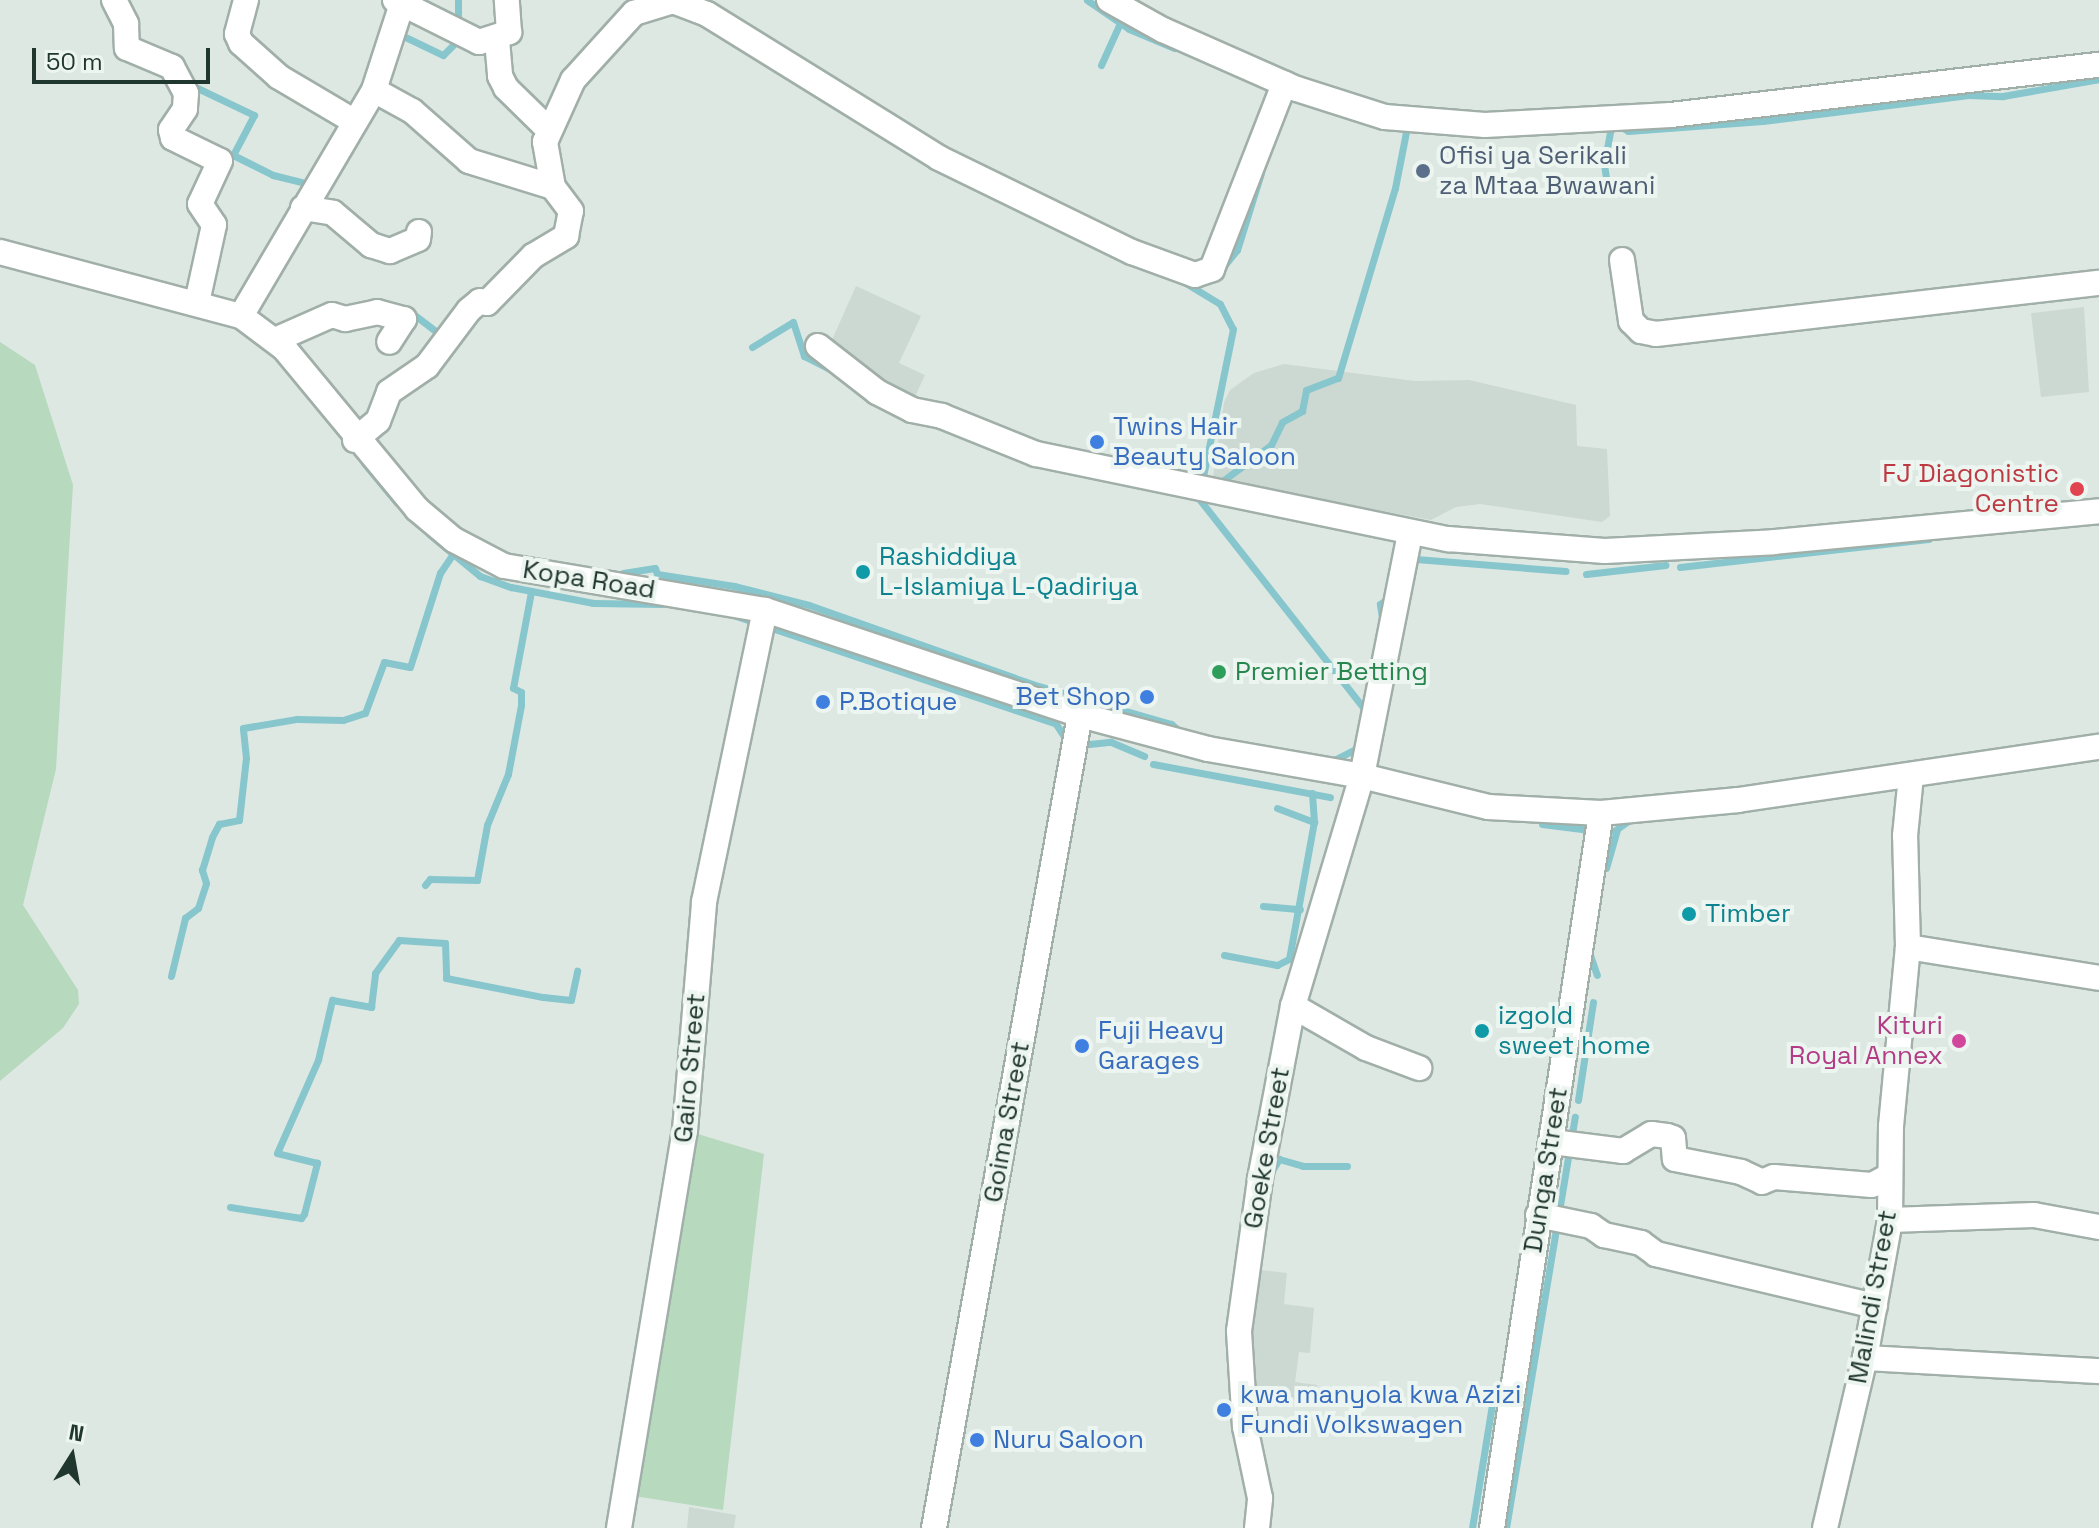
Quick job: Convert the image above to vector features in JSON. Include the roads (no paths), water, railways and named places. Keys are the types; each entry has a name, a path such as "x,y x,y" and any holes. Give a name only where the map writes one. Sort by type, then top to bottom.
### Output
{"street":[{"path":"114,0 126,24 127,48 172,67 186,93 185,109 171,130 173,138 220,161 200,204 214,225 197,302"},
{"path":"246,0 237,34 241,43 279,77 355,122"},
{"path":"241,316 374,90 398,2 479,42 497,40 511,27 507,0"},
{"path":"1109,0 1284,84 1385,117 1485,125 1671,115 2099,65"},
{"path":"553,187 545,153 547,128 573,80 607,38 634,13 673,1 707,14 939,158 1132,252 1195,275 1212,269 1284,84"},
{"path":"497,40 500,76 506,88 547,128"},
{"path":"355,440 378,421 389,392 427,366 469,310 480,301 487,303 533,256 566,236 569,203 553,187 469,161 412,111 374,90"},
{"path":"303,208 333,213 371,245 390,251 418,239 419,232"},
{"name":"Kopa Road","path":"0,252 241,316 275,340 355,440 417,509 454,540 504,566 765,610 1080,715 1208,749 1362,776 1488,807 1601,813 1911,776 2099,747"},
{"path":"1622,260 1631,321 1641,331 1656,334 2099,283"},
{"path":"275,340 332,315 345,319 377,312 404,319 389,342"},
{"path":"818,346 877,392 912,410 942,416 1036,454 1410,533 1605,551 1774,542 2099,512"},
{"name":"Goeke Street","path":"1257,1528 1260,1498 1245,1427 1239,1331 1260,1179 1293,1006 1362,776 1410,533"},
{"name":"Gairo Street","path":"619,1528 683,1145 704,902 765,610"},
{"name":"Goima Street","path":"934,1528 1080,715"},
{"name":"Malindi Street","path":"1825,1528 1865,1358 1890,1220 1889,1176 1908,947 1905,836 1911,776"},
{"name":"Dunga Street","path":"1492,1528 1601,813"},
{"path":"1908,947 2099,978"},
{"path":"1293,1006 1366,1048 1419,1068"},
{"path":"1552,1142 1623,1151 1651,1134 1667,1136 1673,1138 1675,1159 1741,1172 1762,1182 1774,1177 1872,1185 1889,1176"},
{"path":"1538,1215 1591,1226 1604,1235 1641,1243 1656,1254 1875,1306"},
{"path":"1890,1220 2034,1215 2099,1227"},
{"path":"1865,1358 2099,1371"}],"waterway":[{"path":"458,0 458,28"},
{"path":"1087,0 1129,29 1174,48"},
{"path":"1101,65 1120,23"},
{"path":"397,33 443,55 459,39"},
{"path":"1608,190 1604,164 1612,122 1628,131 1763,121 1968,95 2003,96 2099,79"},
{"path":"191,85 254,115 233,155 273,175 310,184"},
{"path":"1217,485 1271,445 1282,422 1302,411 1306,390 1338,378 1395,188 1408,122"},
{"path":"1223,267 1237,250 1261,173"},
{"path":"1184,282 1220,304 1233,329 1202,482"},
{"path":"408,310 442,336"},
{"path":"752,347 793,322 804,356 839,374"},
{"path":"364,463 397,503"},
{"path":"1196,495 1369,715"},
{"path":"429,534 480,576 511,587 593,603 662,604"},
{"path":"1680,567 1928,539"},
{"path":"171,976 185,918 198,908 206,883 202,870 212,837 219,824 239,820 246,758 243,728 297,719 343,720 365,713 384,662 410,667 440,573 452,555"},
{"path":"1416,559 1566,571"},
{"path":"1586,574 1665,565"},
{"path":"623,573 655,568 657,574 734,586 809,605 1032,684 1171,724 1181,732"},
{"path":"425,885 430,879 477,880 487,825 508,774 521,705 521,692 513,688 531,592"},
{"path":"1383,624 1380,604 1389,598"},
{"path":"733,615 1056,724 1065,738"},
{"path":"1080,745 1111,742 1144,756"},
{"path":"1330,762 1361,746"},
{"path":"1153,764 1330,797"},
{"path":"1224,955 1277,965 1289,959 1314,822 1312,793"},
{"path":"1277,808 1314,822"},
{"path":"1614,831 1631,819"},
{"path":"1542,824 1590,830"},
{"path":"1606,868 1617,830"},
{"path":"1263,906 1300,909"},
{"path":"230,1207 301,1218 304,1214 317,1163 277,1153 318,1060 332,1000 371,1007 375,973 399,940 445,943 446,978 543,997 571,1000 577,971"},
{"path":"1590,955 1597,975"},
{"path":"1578,1100 1593,1002"},
{"path":"1506,1528 1575,1117"},
{"path":"1273,1169 1279,1159 1303,1166 1347,1166"},
{"path":"1472,1528 1492,1405"}],"place":[{"name":"Ofisi ya Serikali za Mtaa Bwawani","path":"1423,171"},
{"name":"Twins Hair Beauty Saloon","path":"1097,442"},
{"name":"FJ Diagonistic Centre","path":"2077,489"},
{"name":"Rashiddiya L-Islamiya L-Qadiriya","path":"863,572"},
{"name":"Premier Betting","path":"1219,672"},
{"name":"Bet Shop","path":"1147,697"},
{"name":"P.Botique","path":"823,702"},
{"name":"Timber","path":"1689,914"},
{"name":"izgold sweet home","path":"1482,1031"},
{"name":"Kituri Royal Annex","path":"1959,1041"},
{"name":"Fuji Heavy Garages","path":"1082,1046"},
{"name":"kwa manyola kwa Azizi Fundi Volkswagen","path":"1224,1410"},
{"name":"Nuru Saloon","path":"977,1440"}]}
